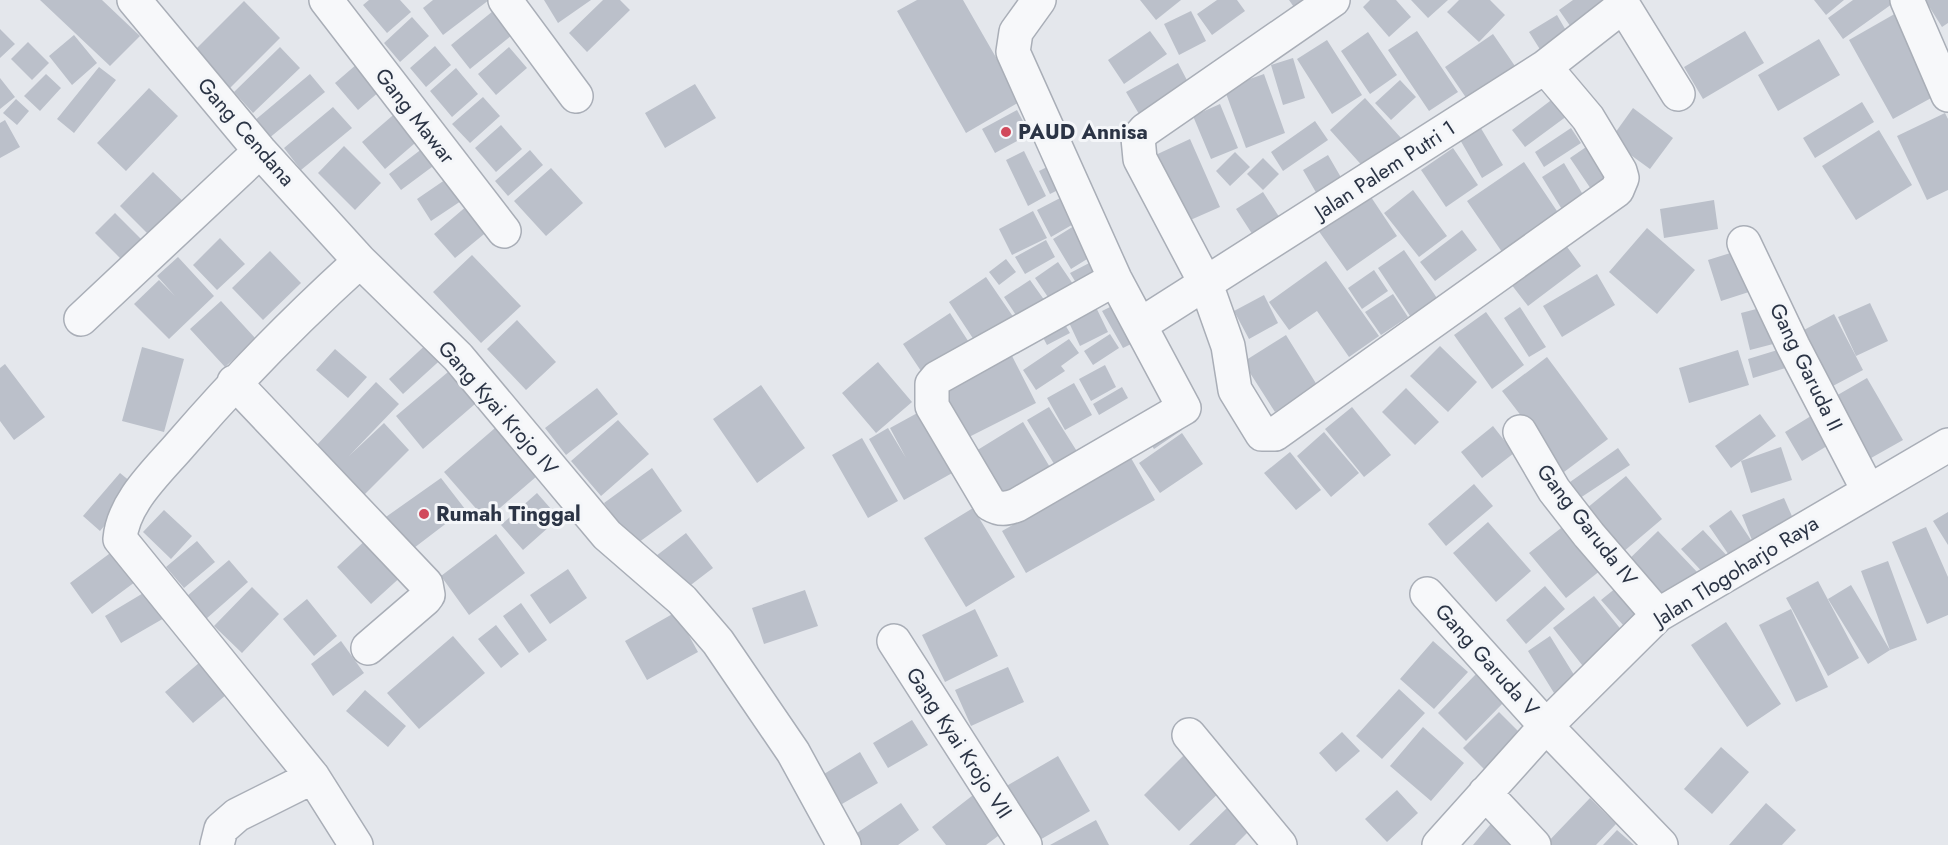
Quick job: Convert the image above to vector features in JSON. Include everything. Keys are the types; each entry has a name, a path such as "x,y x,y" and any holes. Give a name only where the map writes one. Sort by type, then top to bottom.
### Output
{"street":[{"name":"Gang Cendana","path":"134,0 260,151 360,261"},
{"name":"Gang Mawar","path":"326,0 504,231"},
{"path":"505,0 576,96"},
{"path":"1039,0 1016,32 1013,52 1116,279 1183,410 1017,505 1006,509 990,504 932,406 932,384 937,378 1116,279"},
{"path":"1333,0 1145,130 1138,138 1140,159 1206,284 1228,346 1235,390 1262,434 1275,434 1607,197 1621,184 1620,171 1588,118 1545,68"},
{"path":"1907,0 1948,95"},
{"path":"1622,3 1678,94"},
{"name":"Jalan Palem Putri 1","path":"1140,325 1545,68 1622,3"},
{"path":"81,319 260,151"},
{"name":"Gang Garuda II","path":"1744,243 1793,346 1868,490"},
{"path":"356,845 313,777 120,539 122,522 148,483 234,382 360,261"},
{"name":"Gang Kyai Krojo IV","path":"360,261 458,357 607,535 682,600 718,642 793,752 844,845"},
{"path":"234,382 426,584 428,595 425,599 368,648"},
{"name":"Gang Garuda IV","path":"1520,432 1554,490 1588,535 1658,615"},
{"name":"Jalan Tlogoharjo Raya","path":"1440,845 1546,726 1658,615 1948,445"},
{"name":"Gang Garuda V","path":"1428,594 1546,726 1661,845"},
{"name":"Gang Kyai Krojo VII","path":"894,641 1025,845"},
{"path":"1189,735 1280,845"},
{"path":"217,845 221,829 237,816 313,777"},
{"path":"1485,793 1534,845"}],"building":[{"path":"40,0 102,0 140,36 110,66"},
{"path":"369,0 400,0 411,12 387,33 363,5"},
{"path":"433,0 489,0 443,35 423,8"},
{"path":"544,0 591,0 558,23"},
{"path":"603,0 620,0 630,10 587,52 569,33"},
{"path":"917,0 963,0 1021,101 966,133 897,11"},
{"path":"1140,0 1181,0 1156,20"},
{"path":"1217,0 1237,0 1245,11 1212,35 1197,14"},
{"path":"1289,0 1316,0 1298,13"},
{"path":"1370,0 1396,0 1411,17 1389,37 1363,7"},
{"path":"1411,0 1448,0 1428,18"},
{"path":"1459,0 1490,0 1505,15 1479,42 1447,12"},
{"path":"1573,0 1615,0 1573,30 1559,10"},
{"path":"1814,0 1844,0 1826,15"},
{"path":"1853,0 1889,0 1892,4 1843,39 1828,18"},
{"path":"1925,0 1948,0 1948,23 1942,27"},
{"path":"244,1 280,38 228,90 192,53"},
{"path":"498,7 517,31 470,69 451,45"},
{"path":"1191,11 1206,41 1179,55 1164,24"},
{"path":"1898,12 1942,92 1893,119 1849,40"},
{"path":"1557,15 1568,34 1541,51 1529,32"},
{"path":"412,17 429,36 400,62 384,43"},
{"path":"0,29 15,44 0,58"},
{"path":"1150,31 1167,54 1124,84 1108,60"},
{"path":"1417,31 1458,92 1429,111 1388,50"},
{"path":"1745,31 1764,63 1703,99 1684,67"},
{"path":"1368,32 1397,75 1370,94 1341,51"},
{"path":"1493,34 1517,69 1469,102 1445,67"},
{"path":"74,35 97,63 72,85 49,56"},
{"path":"1819,39 1840,75 1778,111 1758,75"},
{"path":"1327,40 1362,95 1332,114 1297,59"},
{"path":"28,42 49,63 32,80 11,59"},
{"path":"435,46 451,65 426,87 410,68"},
{"path":"280,47 300,68 253,113 234,92"},
{"path":"509,47 527,68 496,95 478,74"},
{"path":"1293,58 1305,98 1283,105 1271,65"},
{"path":"1178,63 1190,86 1139,114 1126,92"},
{"path":"357,64 380,91 358,110 335,83"},
{"path":"99,67 116,80 74,133 57,119"},
{"path":"456,68 478,94 452,117 430,91"},
{"path":"46,74 61,88 40,111 24,96"},
{"path":"310,74 325,92 268,139 254,121"},
{"path":"1264,74 1285,133 1246,148 1224,88"},
{"path":"0,78 15,97 0,109"},
{"path":"1400,80 1416,97 1391,120 1375,103"},
{"path":"695,84 716,118 665,148 645,113"},
{"path":"149,88 178,116 126,171 97,143"},
{"path":"483,97 500,116 470,143 452,124"},
{"path":"1365,98 1401,138 1366,170 1330,130"},
{"path":"1554,98 1567,116 1525,147 1512,130"},
{"path":"16,99 29,111 17,125 3,113"},
{"path":"1862,102 1874,122 1815,158 1803,138"},
{"path":"1220,104 1238,148 1211,159 1193,116"},
{"path":"333,107 352,128 301,170 284,148"},
{"path":"1633,108 1673,138 1650,169 1610,140"},
{"path":"399,110 422,137 385,169 362,142"},
{"name":"PAUD Annisa","path":"1017,110 1030,134 995,153 982,129"},
{"path":"1945,113 1948,119 1948,190 1927,200 1897,136"},
{"path":"5,120 20,147 0,158 0,123"},
{"path":"1315,121 1328,140 1283,171 1271,152"},
{"path":"501,125 522,149 496,172 475,148"},
{"path":"1479,125 1503,165 1482,178 1459,138"},
{"path":"1571,128 1581,143 1544,167 1535,152"},
{"path":"1879,130 1912,185 1856,220 1822,166"},
{"path":"1190,139 1220,207 1179,225 1149,158"},
{"path":"427,145 440,161 401,190 389,174"},
{"path":"1589,145 1612,178 1593,192 1570,158"},
{"path":"344,146 381,183 355,210 318,173"},
{"path":"1453,148 1478,185 1446,207 1421,170"},
{"path":"530,150 543,165 508,196 495,181"},
{"path":"1024,151 1046,196 1028,206 1006,160"},
{"path":"1235,152 1250,167 1230,186 1216,171"},
{"path":"1328,155 1346,186 1321,201 1303,170"},
{"path":"1263,158 1279,174 1263,190 1247,174"},
{"path":"1524,162 1559,214 1502,252 1467,201"},
{"path":"1564,163 1585,198 1563,211 1542,177"},
{"path":"1051,165 1062,188 1050,194 1039,171"},
{"path":"551,168 583,203 546,236 514,201"},
{"path":"153,172 193,211 160,246 120,206"},
{"path":"455,173 470,195 431,221 417,199"},
{"path":"1413,190 1447,236 1419,257 1384,213"},
{"path":"1263,192 1285,226 1258,243 1236,209"},
{"path":"1369,194 1397,236 1347,271 1318,230"},
{"path":"1064,196 1077,222 1051,237 1037,210"},
{"path":"1714,200 1718,229 1664,238 1660,209"},
{"path":"468,205 489,230 455,258 434,234"},
{"path":"1033,211 1047,238 1012,255 999,229"},
{"path":"115,213 149,247 129,267 95,233"},
{"path":"1074,226 1092,256 1071,269 1053,239"},
{"path":"1647,228 1695,270 1657,314 1609,272"},
{"path":"1462,230 1477,250 1435,281 1420,262"},
{"path":"220,238 245,264 217,290 193,265"},
{"path":"1046,240 1055,257 1025,274 1015,257"},
{"path":"1565,244 1581,266 1528,306 1511,284"},
{"path":"1404,250 1439,301 1412,319 1378,268"},
{"path":"1740,250 1752,291 1721,301 1708,260"},
{"path":"270,251 301,283 263,320 232,288"},
{"path":"472,255 521,306 481,343 433,292"},
{"path":"178,257 214,296 169,339 134,304 159,280 175,296 157,276"},
{"path":"1006,259 1016,272 999,285 989,272"},
{"path":"1095,260 1101,272 1078,286 1070,273"},
{"path":"1326,261 1379,336 1349,357 1317,311 1289,330 1269,302"},
{"path":"1058,262 1075,287 1052,303 1035,278"},
{"path":"1374,270 1388,291 1362,309 1348,288"},
{"path":"1597,274 1615,305 1562,337 1543,306"},
{"path":"986,277 1014,318 976,343 949,302"},
{"path":"1030,280 1050,308 1023,326 1004,297"},
{"path":"1393,294 1408,317 1381,335 1365,312"},
{"path":"1264,295 1278,323 1249,339 1234,311"},
{"path":"1092,299 1108,332 1080,346 1064,312"},
{"path":"221,301 256,339 225,367 190,329"},
{"path":"1870,303 1888,341 1856,356 1838,317"},
{"path":"1116,304 1137,341 1123,348 1102,311"},
{"path":"1768,306 1777,343 1750,350 1741,313"},
{"path":"1520,307 1546,347 1529,357 1504,318"},
{"path":"1486,312 1524,365 1492,389 1454,335"},
{"path":"950,313 972,347 925,377 903,344"},
{"path":"1834,314 1863,370 1831,387 1802,331"},
{"path":"1061,318 1070,333 1047,345 1039,330"},
{"path":"517,320 556,362 526,390 487,349"},
{"path":"1110,334 1119,348 1093,365 1084,351"},
{"path":"1286,335 1317,385 1275,412 1243,362"},
{"path":"432,339 447,354 403,394 389,379"},
{"path":"1069,339 1079,353 1061,366 1065,371 1036,390 1023,370"},
{"path":"1440,346 1477,382 1448,412 1410,376"},
{"path":"142,347 184,359 164,432 122,421"},
{"path":"1784,348 1789,367 1753,378 1748,359"},
{"path":"335,349 367,377 348,398 316,370"},
{"path":"1738,350 1749,385 1689,403 1679,368"},
{"path":"1012,356 1036,403 965,439 941,392"},
{"path":"1547,357 1608,439 1564,472 1502,391"},
{"path":"878,362 912,402 876,433 842,393"},
{"path":"5,364 45,417 14,440 0,421 0,368"},
{"path":"1105,365 1116,387 1091,401 1079,379"},
{"path":"448,372 475,404 423,449 396,416"},
{"path":"1867,378 1903,440 1864,462 1829,400"},
{"path":"376,382 399,404 349,456 384,423 409,450 364,495 314,448"},
{"path":"1074,383 1092,415 1065,430 1047,398"},
{"path":"761,385 805,448 757,483 713,419"},
{"path":"1122,387 1128,398 1099,415 1093,404"},
{"path":"597,388 618,414 566,455 545,428"},
{"path":"1406,388 1439,422 1415,445 1382,412"},
{"path":"1049,407 1078,453 1056,467 1027,420"},
{"path":"1352,407 1391,455 1364,477 1325,429"},
{"path":"921,411 954,472 904,500 869,439 888,428 906,458 890,428"},
{"path":"1819,411 1837,440 1802,461 1785,432"},
{"path":"1760,414 1776,436 1731,468 1715,446"},
{"path":"1173,418 1182,430 1154,449 1146,437"},
{"path":"618,420 649,454 601,496 571,461"},
{"path":"502,422 544,470 486,520 444,472"},
{"path":"1023,422 1051,469 998,500 971,454"},
{"path":"1493,426 1514,453 1482,478 1461,452"},
{"path":"1324,432 1359,473 1331,497 1297,456"},
{"path":"1182,433 1203,464 1160,493 1139,463"},
{"path":"862,438 898,501 868,518 832,455"},
{"path":"1781,447 1792,480 1751,493 1741,461"},
{"path":"1618,448 1630,465 1574,502 1563,487"},
{"path":"1290,452 1321,490 1296,510 1264,473"},
{"path":"1131,458 1155,500 1026,573 1002,531"},
{"path":"652,468 682,511 635,545 604,503"},
{"path":"120,473 137,487 100,531 83,516"},
{"path":"1626,476 1662,519 1623,552 1587,508"},
{"name":"Rumah Tinggal","path":"441,478 465,509 410,551 383,519"},
{"path":"1474,484 1493,506 1446,546 1428,524"},
{"path":"537,493 559,518 523,550 501,525"},
{"path":"1784,498 1795,523 1752,540 1742,515"},
{"path":"973,508 1015,577 966,607 924,538"},
{"path":"164,510 192,536 171,559 143,532"},
{"path":"1731,510 1755,546 1733,561 1709,526"},
{"path":"1948,512 1948,545 1933,521"},
{"path":"1488,522 1531,571 1496,602 1453,553"},
{"path":"1565,525 1601,570 1566,598 1529,553"},
{"path":"1926,527 1948,577 1948,615 1927,624 1892,542"},
{"path":"1703,530 1730,559 1708,578 1681,549"},
{"path":"1658,531 1699,574 1662,609 1622,566"},
{"path":"686,533 713,568 679,594 652,559"},
{"path":"496,534 525,573 469,615 441,576"},
{"path":"371,535 405,573 371,604 337,567"},
{"path":"197,541 215,562 184,588 166,567"},
{"path":"117,548 139,579 92,614 70,583"},
{"path":"229,560 248,582 206,619 186,597"},
{"path":"1888,561 1917,640 1890,650 1861,571"},
{"path":"568,569 587,598 550,624 530,595"},
{"path":"1818,581 1859,658 1828,676 1786,598"},
{"path":"1622,583 1650,617 1631,634 1601,600"},
{"path":"1851,585 1890,650 1868,664 1828,599"},
{"path":"1545,586 1565,609 1526,644 1506,620"},
{"path":"252,587 279,614 242,653 214,626"},
{"path":"150,589 166,617 121,643 105,616"},
{"path":"805,590 818,626 764,644 752,608"},
{"path":"1594,596 1627,637 1586,670 1553,628"},
{"path":"307,599 337,636 314,656 283,619"},
{"path":"521,603 547,640 529,653 503,616"},
{"path":"975,609 998,656 945,682 922,635"},
{"path":"1791,609 1828,687 1796,702 1759,625"},
{"path":"676,612 698,652 647,680 625,641"},
{"path":"1726,622 1781,704 1747,727 1691,645"},
{"path":"496,625 519,654 501,668 478,639"},
{"path":"453,636 485,673 419,729 387,693"},
{"path":"1550,636 1576,678 1554,693 1528,651"},
{"path":"341,641 364,673 333,696 311,664"},
{"path":"1433,641 1468,672 1434,709 1400,679"},
{"path":"206,657 233,689 193,723 165,692"},
{"path":"1008,667 1024,702 971,726 955,690"},
{"path":"1476,674 1504,702 1466,741 1438,713"},
{"path":"1399,689 1425,713 1382,759 1356,736"},
{"path":"365,690 406,726 388,747 346,711"},
{"path":"1499,712 1527,740 1491,776 1463,748"},
{"path":"912,720 928,745 888,768 873,743"},
{"path":"1423,727 1464,763 1431,801 1390,766"},
{"path":"1342,732 1360,751 1336,772 1319,753"},
{"path":"1721,747 1749,772 1712,814 1684,789"},
{"path":"1188,751 1224,788 1179,831 1144,795"},
{"path":"860,752 878,783 842,804 824,774"},
{"path":"1058,756 1090,811 1031,845 998,791"},
{"path":"1397,790 1418,813 1387,842 1365,819"},
{"path":"977,792 1006,830 986,845 946,845 932,827"},
{"path":"1590,798 1616,824 1596,845 1545,845"},
{"path":"901,803 919,830 898,845 860,845 854,835"},
{"path":"1766,803 1796,830 1782,845 1729,845"},
{"path":"1230,805 1252,828 1235,845 1189,845"},
{"path":"1495,819 1521,845 1473,845"},
{"path":"1096,820 1109,845 1050,845"},
{"path":"1617,830 1634,845 1603,845"}],"place":[{"name":"PAUD Annisa","path":"1006,132"},
{"name":"Rumah Tinggal","path":"424,514"}]}
